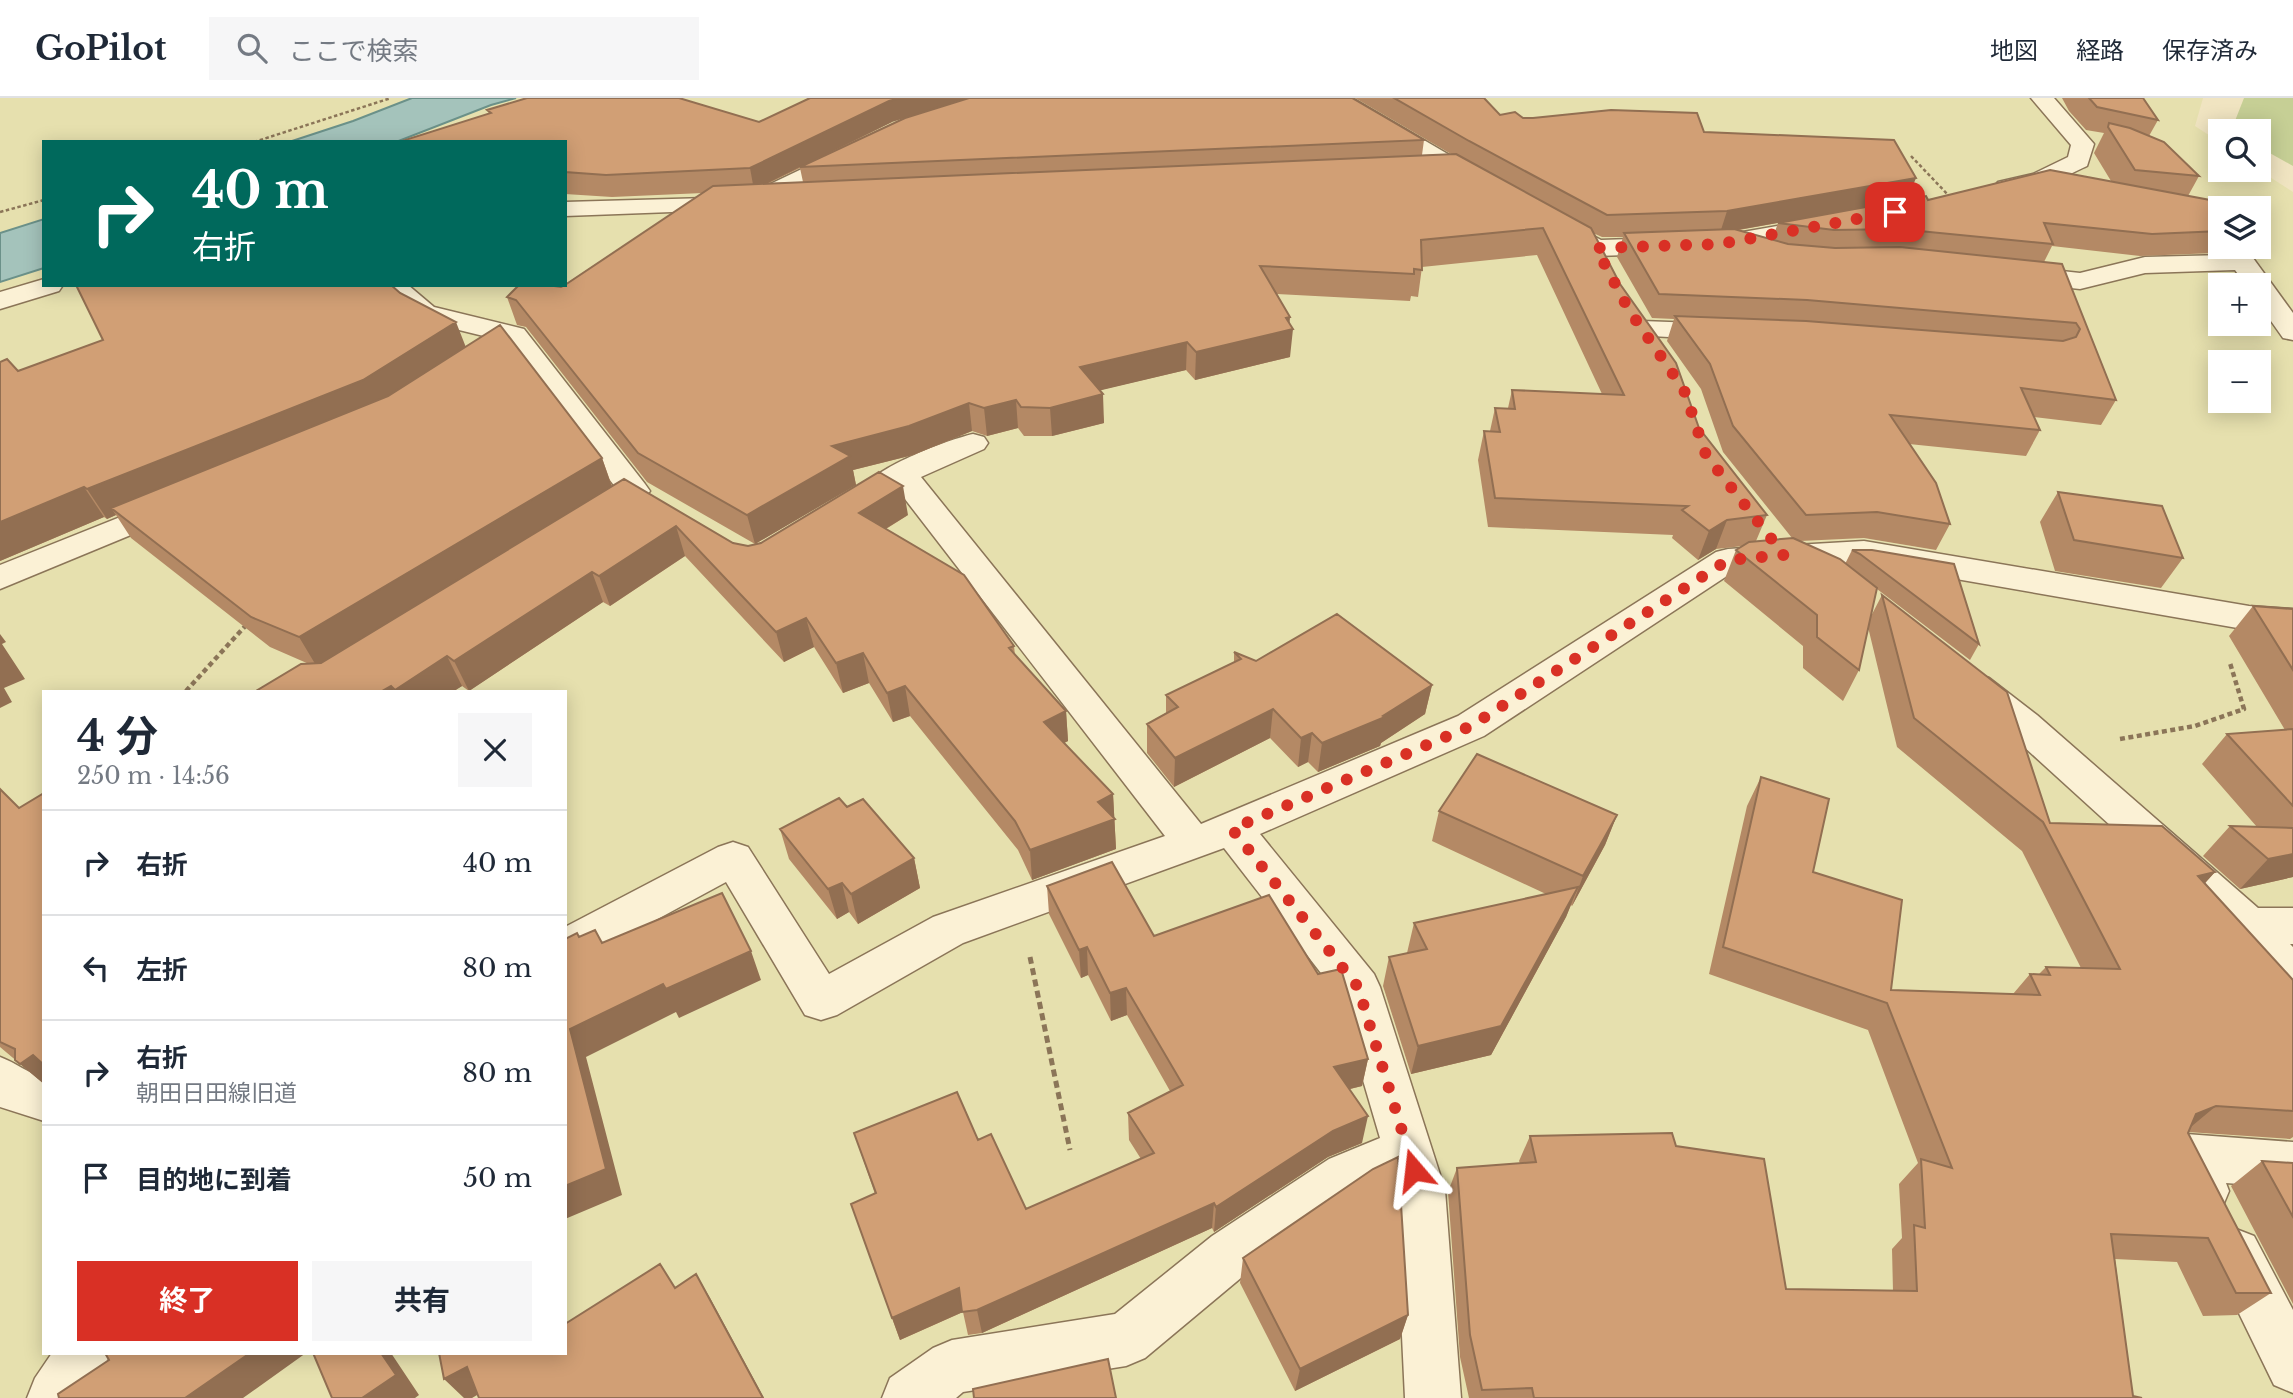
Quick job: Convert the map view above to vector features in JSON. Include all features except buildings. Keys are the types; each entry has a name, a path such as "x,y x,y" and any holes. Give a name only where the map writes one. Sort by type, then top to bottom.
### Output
{"street":[{"path":"1336,98 1503,196"},
{"path":"1953,200 2041,179 2080,161 2083,144 2042,98"},
{"path":"2078,138 2110,143"},
{"path":"752,202 869,145"},
{"path":"1415,171 1456,170"},
{"path":"567,209 805,199"},
{"path":"1538,215 1596,248 1720,244 1853,220"},
{"path":"1720,244 1780,258"},
{"path":"1596,248 1612,279"},
{"path":"1998,272 2080,281 2144,265 2208,258"},
{"path":"2242,259 2293,332"},
{"path":"0,301 44,287"},
{"path":"394,287 424,313 514,335 645,497 576,526"},
{"path":"1663,359 1636,320 1746,333"},
{"path":"480,357 514,335"},
{"path":"857,501 902,474 973,443"},
{"path":"902,474 1212,835 1358,987 1420,1190 1433,1398"},
{"path":"0,578 201,495"},
{"path":"1761,525 1784,555 1839,580 1850,589"},
{"path":"567,947 733,858 821,1001 948,930 1212,835 1471,726 1728,560 1864,552 2214,612 2293,621"},
{"path":"1948,665 2053,751 2248,925 2293,978"},
{"path":"2248,925 2293,926"},
{"path":"0,1078 15,1091 42,1099"},
{"path":"910,1398 952,1367 1126,1339 1230,1254 1347,1176 1408,1150"},
{"path":"2293,1165 2186,1157 2293,1366"},
{"path":"55,1398 82,1355"}],"path":[{"path":"260,140 391,98"},
{"path":"1911,156 1953,200"},
{"path":"0,212 42,201"},
{"path":"2053,751 2195,726 2244,709 2214,612"},
{"path":"187,690 257,614"},
{"path":"1020,904 1070,1150"}],"shaded area":[{"path":"0,98 2203,98 2195,126 2208,134 2208,182 2271,182 2271,178 2293,192 2293,1398 0,1398"}],"green space":[{"path":"2244,98 2293,98 2293,166 2271,154 2271,119 2236,119"}],"water":[{"path":"412,98 516,98 401,140 295,140"},
{"path":"42,220 42,269 0,282 0,233"}],"route":[{"path":"1414,1170 1358,987 1232,829 1471,726 1728,560 1784,555 1706,455 1684,390 1629,310 1596,248 1720,244 1895,212"}]}
